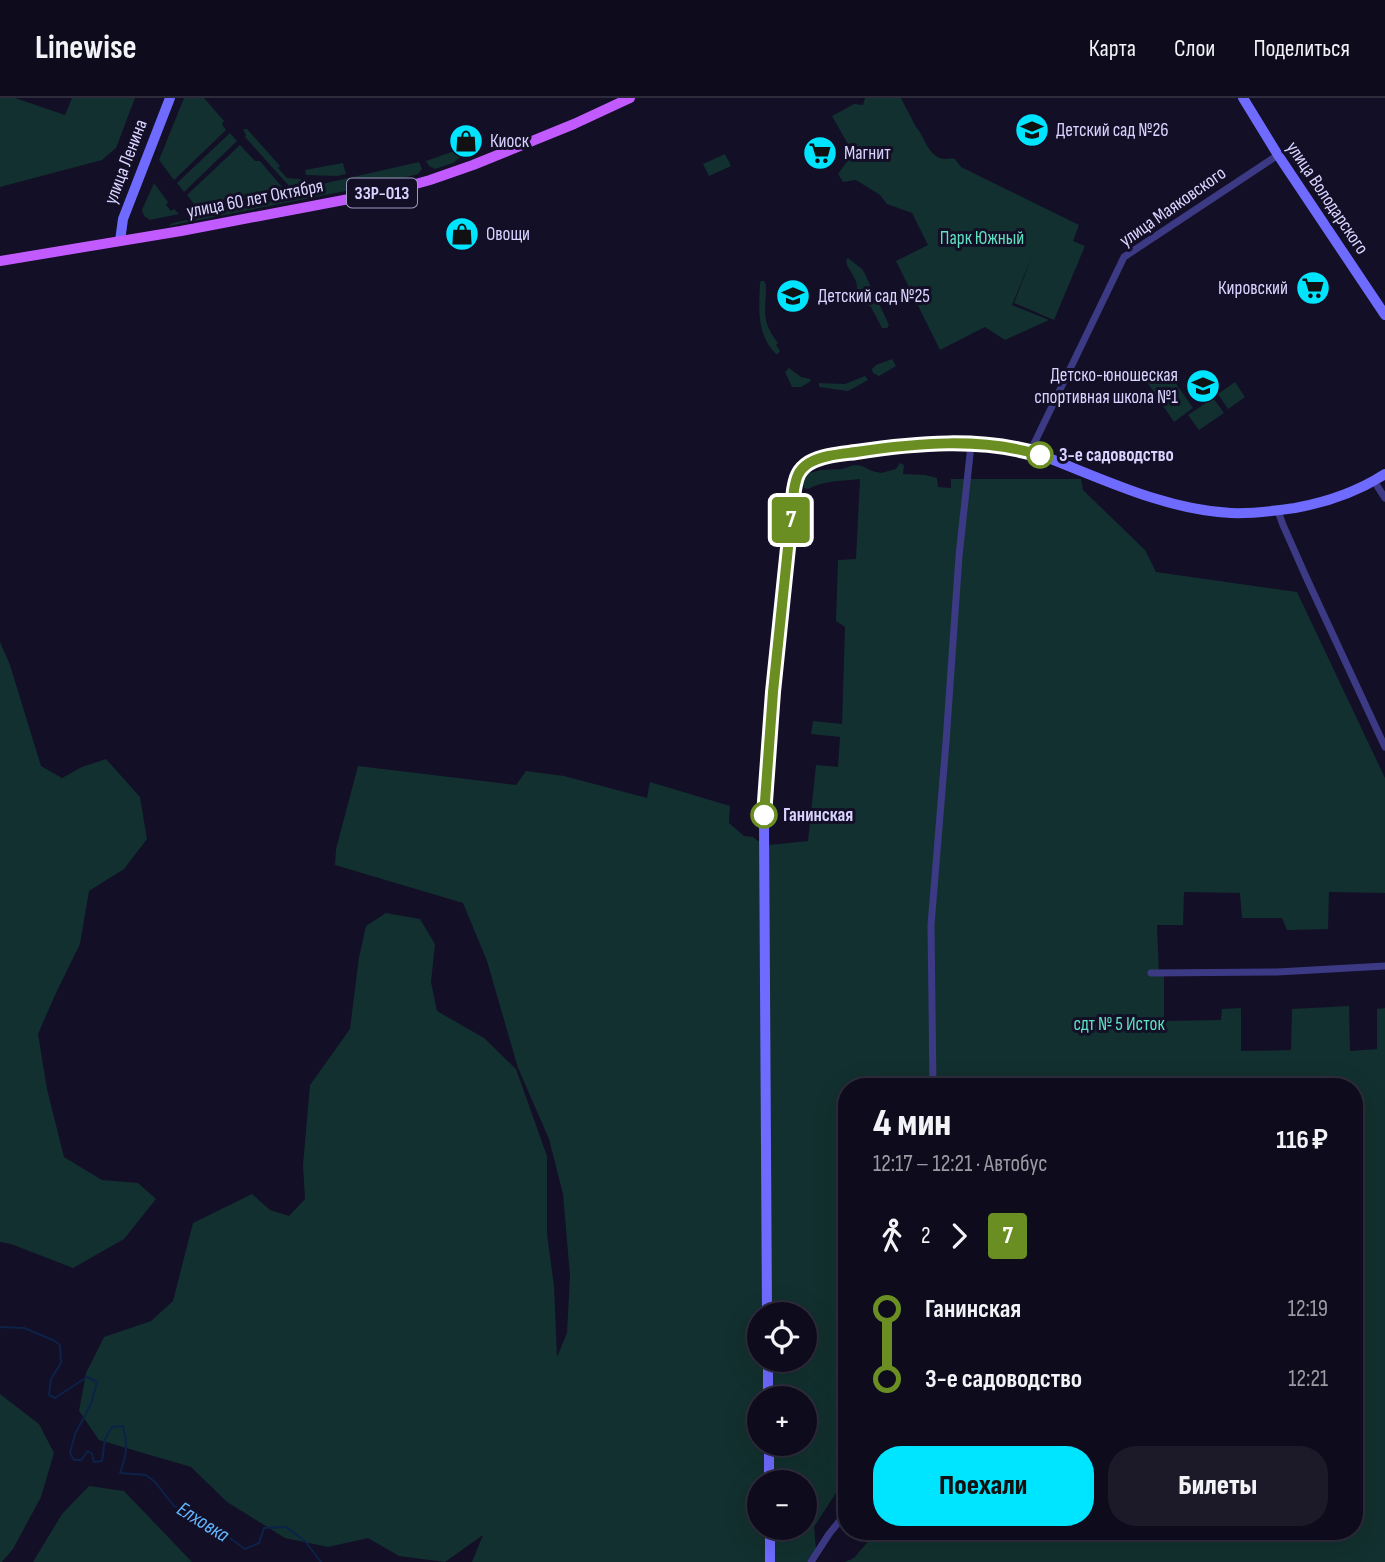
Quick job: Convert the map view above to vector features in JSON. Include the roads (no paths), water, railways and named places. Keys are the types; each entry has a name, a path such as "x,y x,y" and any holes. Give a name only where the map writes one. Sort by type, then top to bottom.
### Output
{"main road":[{"name":"улица 60 лет Октября","path":"120,241 391,191 430,180 553,133 630,98"},
{"name":"33Р-013","path":"0,261 120,241"}],"street":[{"name":"улица Ленина","path":"120,241 123,219 170,98"},
{"name":"улица Володарского","path":"1243,98 1385,315"},
{"name":"улица Маяковского","path":"1030,452 1124,257 1278,155"},
{"path":"767,1302 765,802 795,480 799,471 828,456 921,444 1004,447 1030,452 1147,496 1199,509 1230,513 1278,510 1333,500 1385,474"},
{"path":"933,1078 931,925 959,556 971,445"},
{"path":"1374,481 1385,498"},
{"path":"1278,510 1385,747"},
{"path":"1151,973 1277,972 1385,966"},
{"path":"811,1562 838,1523"},
{"path":"770,1540 770,1562"}],"waterway":[{"name":"Елховка","path":"0,1327 24,1328 60,1345 61,1363 51,1379 49,1395 55,1398 87,1377 97,1382 91,1404 75,1434 70,1453 74,1460 81,1460 88,1451 94,1462 102,1461 105,1439 112,1427 123,1426 126,1450 120,1473 146,1475 174,1506 201,1517 245,1549 259,1543 264,1528 286,1527 305,1541 321,1562"}],"place":[{"name":"Детский сад №26","path":"1032,130"},
{"name":"Киоск","path":"466,141"},
{"name":"Магнит","path":"820,153"},
{"name":"Овощи","path":"462,234"},
{"name":"Кировский","path":"1313,288"},
{"name":"Детский сад №25","path":"793,296"},
{"name":"Детско-юношеская спортивная школа №1","path":"1203,386"},
{"name":"3-е садоводство","path":"1040,455"},
{"name":"Ганинская","path":"764,815"}],"park label":[{"name":"Парк Южный","path":"982,238"},
{"name":"сдт № 5 Исток","path":"1119,1024"}]}
